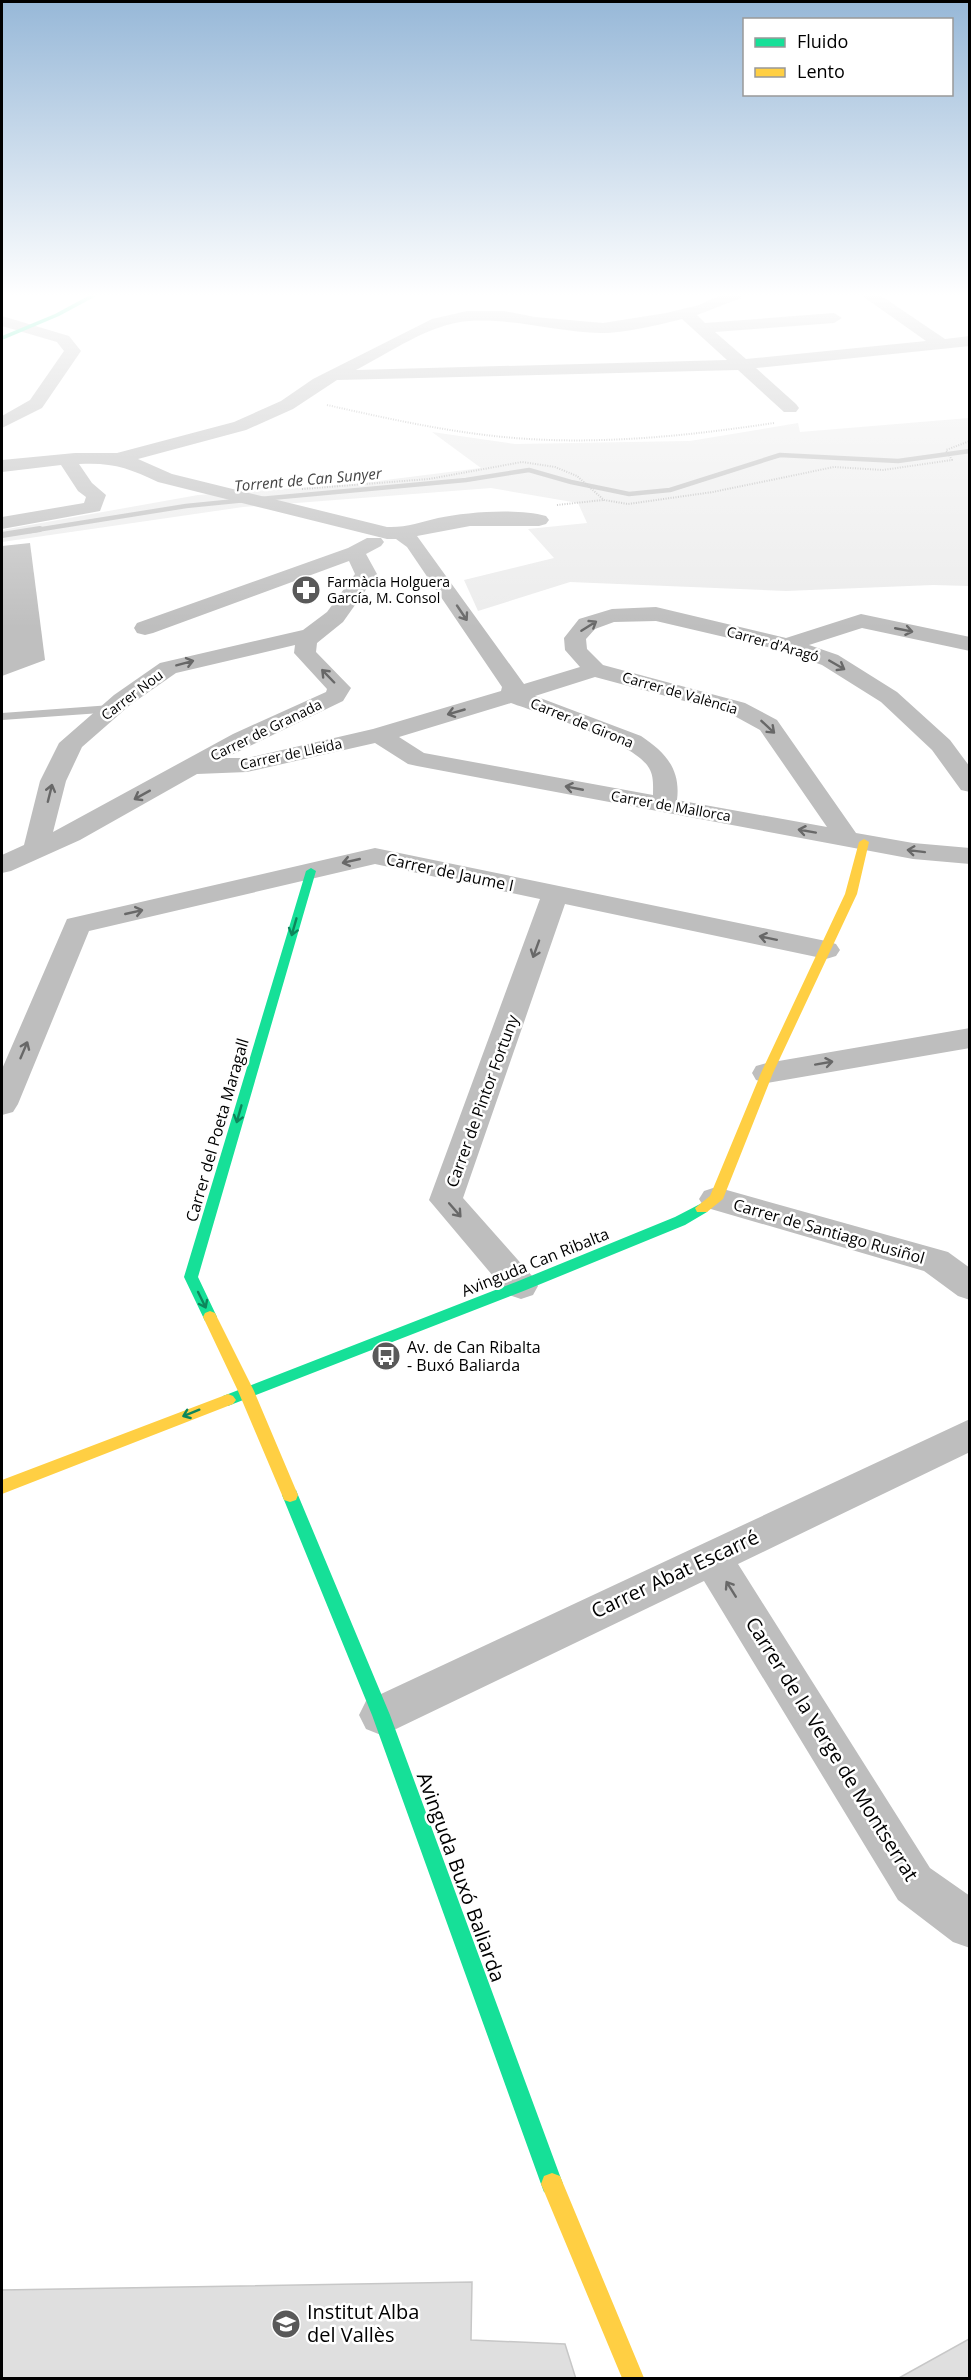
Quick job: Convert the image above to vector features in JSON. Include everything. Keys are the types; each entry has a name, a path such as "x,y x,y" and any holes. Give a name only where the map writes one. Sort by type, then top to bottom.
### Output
{"street":[{"path":"2,423 32,406"},
{"path":"2,466 67,460 117,459 240,426 282,406"},
{"path":"117,459 165,478 394,534"},
{"path":"2,523 93,507 96,495 85,487 67,460"},
{"path":"58,481 81,479"},
{"path":"145,628 355,552 394,534 485,517 533,520"},
{"name":"Carrer de Girona","path":"394,534 410,538 514,687 512,695 632,741 648,752 660,763 667,785 664,805"},
{"path":"311,635 335,617 366,574 355,552"},
{"name":"Carrer d'Aragó","path":"595,670 576,650 575,638 587,624 612,616 656,614 787,645 830,660 890,697 941,745 969,785"},
{"path":"787,645 861,621 969,644"},
{"name":"Carrer Nou","path":"36,850 53,781 71,743 111,709 168,668 311,635"},
{"name":"Carrer de Granada","path":"193,767 242,739 335,696 339,688 305,653 306,643 311,635"},
{"name":"Carrer de Lleida","path":"2,865 71,834 193,767 247,765 379,735 595,670"},
{"name":"Carrer de València","path":"595,670 737,708 769,725 856,840"},
{"name":"Carrer de Mallorca","path":"379,735 417,759 913,851 969,856"},
{"path":"716,1199 766,1073 851,894 856,840"},
{"name":"Carrer de Jaume I","path":"2,1104 77,925 375,856 826,950"},
{"name":"Carrer del Poeta Maragall","path":"246,1391 191,1277 311,871"},
{"name":"Carrer de Pintor Fortuny","path":"521,1286 446,1200 555,894"},
{"path":"766,1073 969,1038"},
{"name":"Avinguda Can Ribalta","path":"3,1484 521,1286 680,1221 716,1199"},
{"name":"Carrer de Santiago Rusiñol","path":"716,1199 936,1262 969,1287"},
{"name":"Avinguda Buxó Baliarda","path":"246,1391 381,1715 563,2215 633,2379"},
{"name":"Carrer Abat Escarré","path":"381,1715 969,1434"},
{"name":"Carrer de la Verge de Montserrat","path":"711,1557 914,1884 969,1924"}],"lane":[{"path":"2,717 111,709"}],"path":[{"path":"329,406 397,421 493,436 555,441 685,436 779,423"},
{"path":"533,520 558,505 578,501 604,500 628,504 671,499 834,467 883,470 941,463 952,460 946,450 969,441"},
{"path":"236,496 429,479 522,462 555,467 577,476 604,500"}],"shaded area":[{"path":"969,418 969,586 933,585 786,591 570,582 478,611 464,580 554,558 528,529 587,523 578,503 491,488 243,507 2,542 2,530 198,495 354,484 481,468 432,432 515,444 690,441 798,423 800,432"},
{"path":"30,543 45,660 2,676 2,546"}],"building":[{"name":"Institut Alba del Vallès","path":"472,2282 471,2340 565,2344 576,2379 2,2379 2,2290"},
{"path":"969,2339 969,2379 897,2379"}],"waterway":[{"name":"Torrent de Can Sunyer","path":"260,499 466,480 529,470 571,482 629,494 670,490 780,455 898,461 970,451"},
{"name":"Torrent de Can Sunyer","path":"30,531 186,506 246,500"},
{"name":"Torrent de Can Sunyer","path":"2,535 40,529"}],"traffic: fast":[{"path":"210,1317 191,1277 311,871"},
{"path":"228,1400 521,1286 680,1221 702,1208"},
{"path":"290,1495 381,1715 552,2184"}],"traffic: slow":[{"path":"702,1208 716,1199 767,1073 851,894 864,842"},
{"path":"210,1317 246,1391 290,1495"},
{"path":"2,1487 228,1400"},
{"path":"552,2184 633,2378"}],"place":[{"name":"Farmàcia Holguera García, M. Consol","path":"306,590"},
{"name":"Av. de Can Ribalta - Buxó Baliarda","path":"386,1356"},
{"name":"Institut Alba del Vallès","path":"286,2324"}]}
